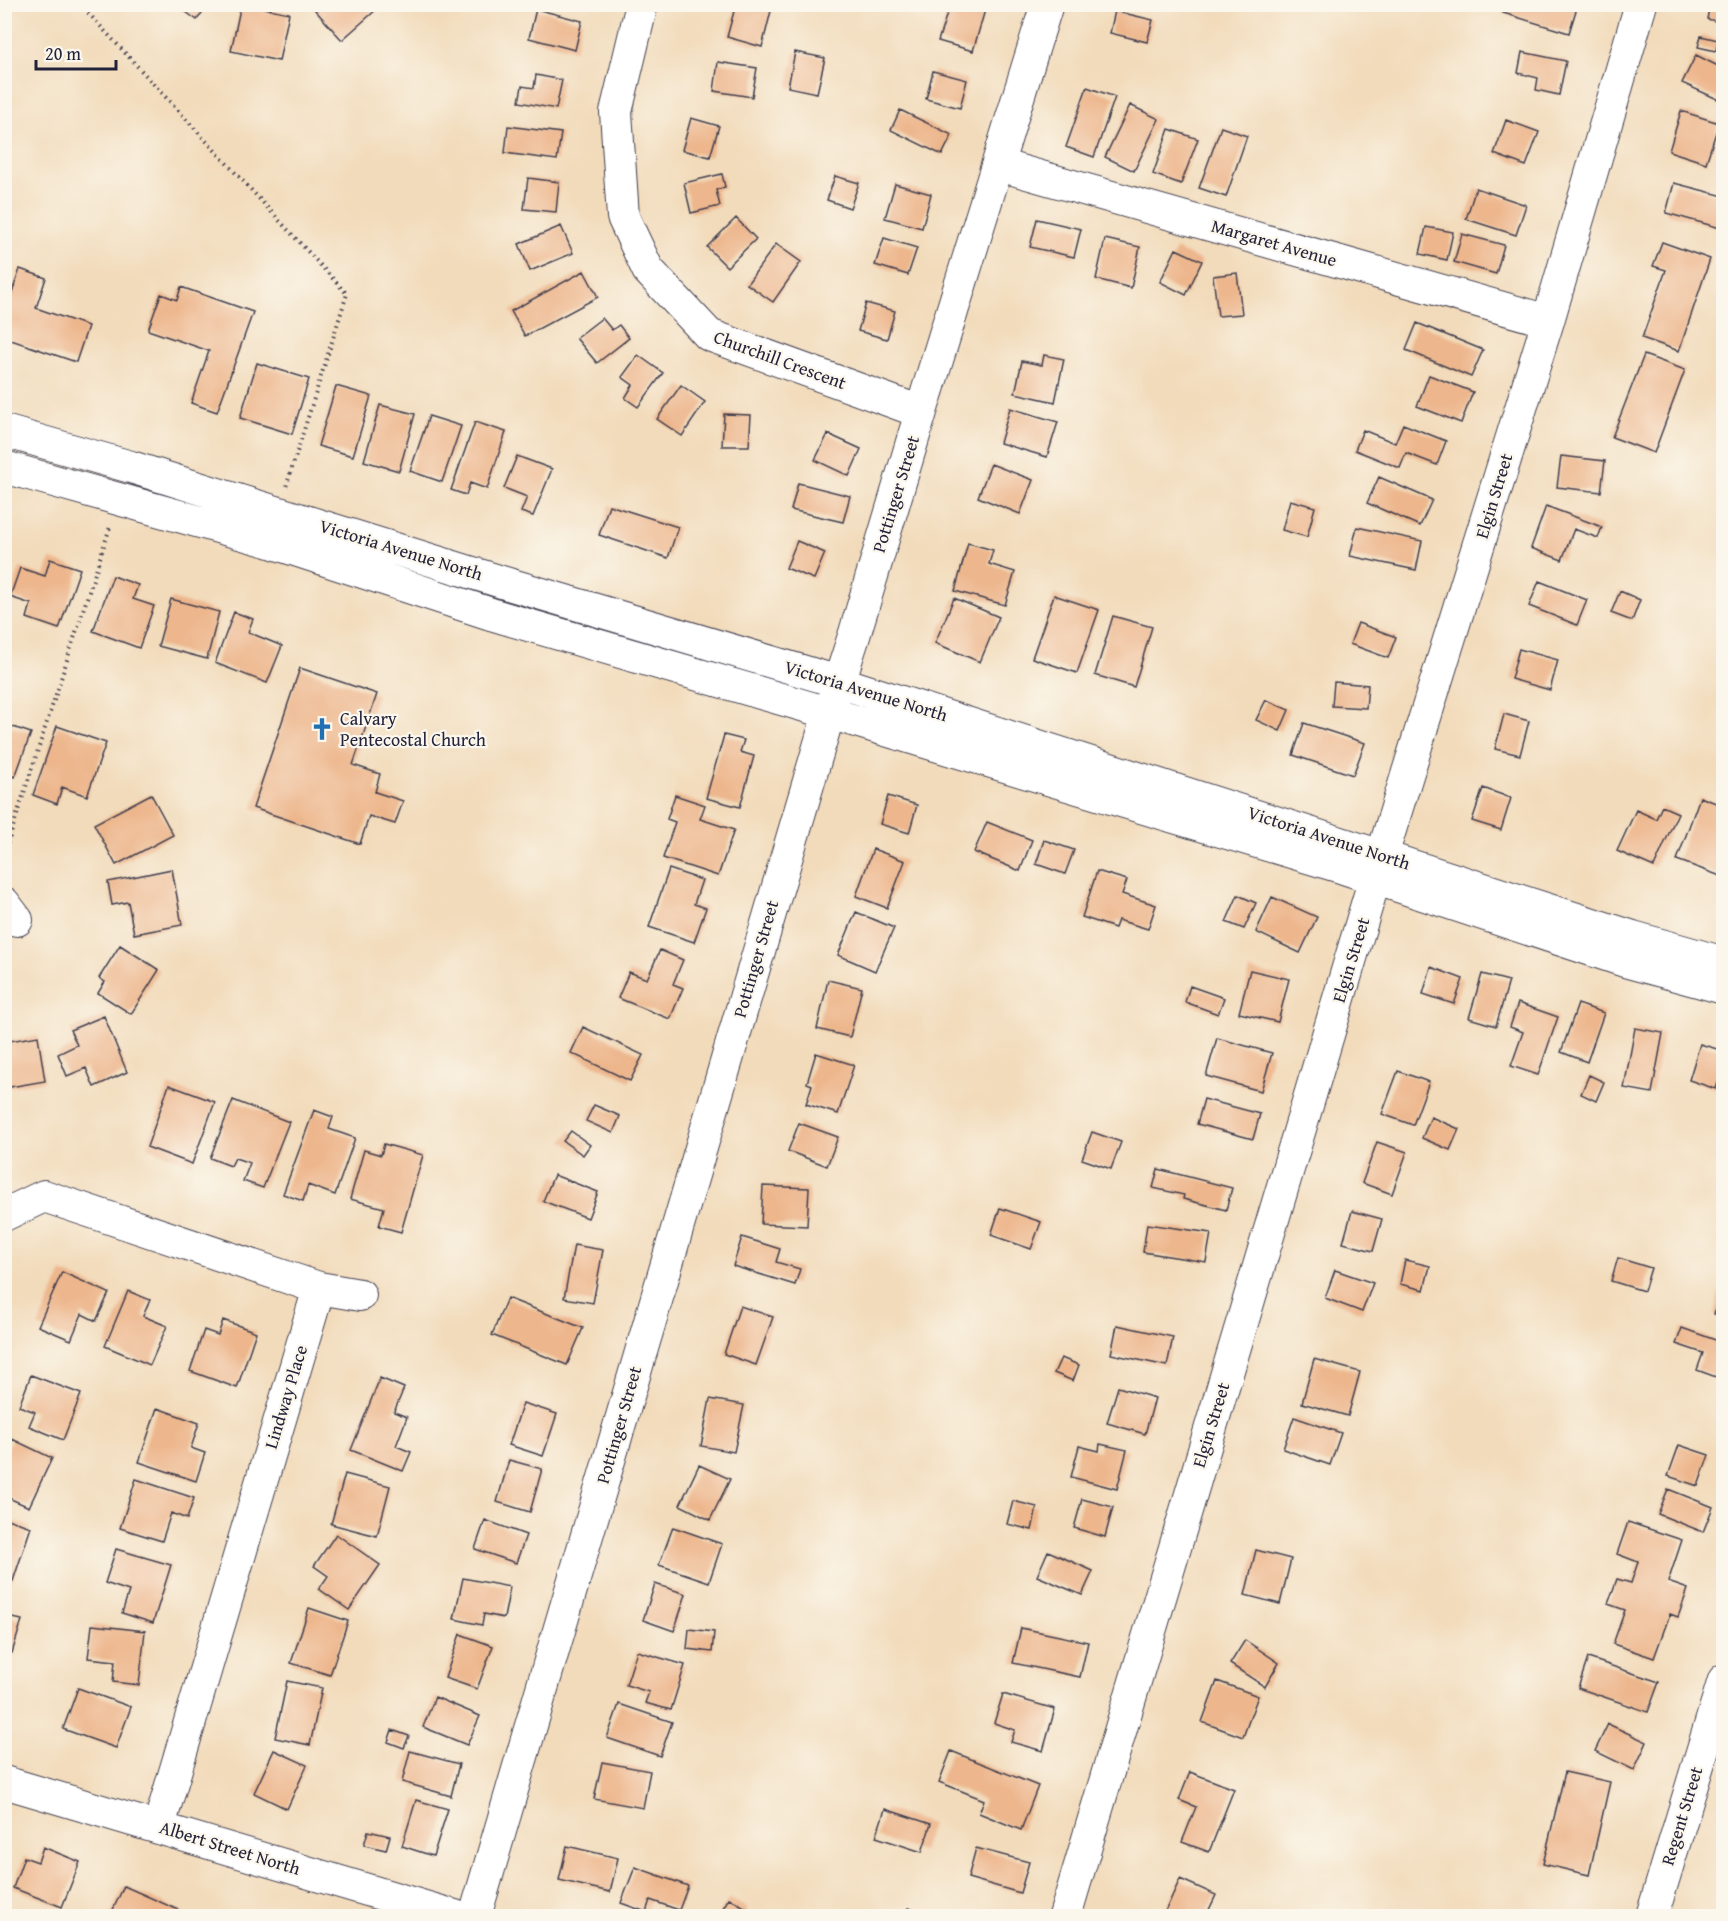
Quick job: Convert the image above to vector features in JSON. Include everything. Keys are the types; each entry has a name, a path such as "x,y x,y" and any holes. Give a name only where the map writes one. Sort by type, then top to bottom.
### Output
{"street":[{"name":"Churchill Crescent","path":"642,4 616,112 623,217 648,270 709,335 921,412"},
{"name":"Pottinger Street","path":"475,1917 829,713 1047,4"},
{"name":"Elgin Street","path":"1065,1917 1379,867 1548,321 1641,4"},
{"name":"Margaret Avenue","path":"999,165 1548,321"},
{"name":"Victoria Avenue North","path":"4,431 131,467 505,583 839,681 1379,867 1629,949 1724,988"},
{"name":"Victoria Avenue North","path":"4,467 268,541 494,615 829,713 1379,867"},
{"path":"118,500 131,467"},
{"path":"494,615 505,583"},
{"name":"Victoria Avenue North","path":"1629,949 1724,963"},
{"path":"4,1215 44,1196 319,1288 360,1296"},
{"name":"Lindway Place","path":"159,1827 319,1288"},
{"name":"Regent Street","path":"1652,1917 1724,1680"},
{"name":"Albert Street North","path":"4,1782 455,1917"}],"path":[{"path":"80,4 347,294 285,491 281,512"},
{"path":"4,855 118,500"}],"building":[{"path":"175,4 208,4 197,20"},
{"path":"241,4 265,4 264,8 289,13 279,61 231,51"},
{"path":"320,4 373,4 377,9 342,40 315,10"},
{"path":"736,4 762,4 772,7 762,47 727,37"},
{"path":"950,4 968,4 985,10 973,51 938,41"},
{"path":"1505,4 1578,4 1569,33 1503,13"},
{"path":"1710,4 1724,4 1724,23 1707,19"},
{"path":"536,9 582,21 575,50 529,38"},
{"path":"1115,11 1153,20 1147,42 1110,33"},
{"path":"1701,36 1718,40 1716,51 1698,47"},
{"path":"795,52 825,58 817,93 788,87"},
{"path":"1522,52 1566,61 1559,95 1536,90 1538,78 1518,73"},
{"path":"1696,55 1724,69 1724,102 1682,83"},
{"path":"718,62 757,68 752,97 714,91"},
{"path":"933,71 967,80 960,108 926,99"},
{"path":"536,75 562,80 556,109 519,102 522,86 534,88"},
{"path":"1087,87 1115,97 1094,157 1066,147"},
{"path":"1130,105 1159,119 1134,171 1105,157"},
{"path":"900,110 952,135 942,155 891,130"},
{"path":"1681,111 1719,123 1706,163 1669,151"},
{"path":"691,118 719,126 710,157 682,150"},
{"path":"1506,120 1539,132 1526,166 1494,154"},
{"path":"508,126 561,133 557,160 505,153"},
{"path":"1221,127 1247,136 1226,197 1199,188"},
{"path":"1169,129 1198,139 1181,184 1153,174"},
{"path":"722,174 725,187 716,190 720,206 691,213 684,183"},
{"path":"835,176 859,183 850,208 827,200"},
{"path":"528,178 559,182 556,212 524,209"},
{"path":"1674,183 1724,196 1724,229 1666,213"},
{"path":"895,184 931,194 922,228 885,218"},
{"path":"1476,188 1526,205 1516,235 1466,219"},
{"path":"736,218 756,239 727,267 707,247"},
{"path":"1037,219 1081,229 1074,257 1030,247"},
{"path":"561,226 573,253 530,271 519,244"},
{"path":"1426,227 1453,232 1447,260 1420,254"},
{"path":"1462,234 1504,245 1496,274 1454,262"},
{"path":"884,238 917,248 908,275 875,265"},
{"path":"1105,239 1140,247 1131,288 1096,279"},
{"path":"1662,242 1710,259 1679,351 1642,338 1666,270 1653,266"},
{"path":"776,244 801,262 773,302 747,284"},
{"path":"1176,249 1202,261 1186,295 1160,282"},
{"path":"20,269 46,278 36,308 88,326 76,362 5,338 5,296 10,298"},
{"path":"584,271 598,297 525,336 511,311"},
{"path":"1237,273 1242,314 1218,316 1213,276"},
{"path":"181,287 253,312 217,412 191,403 209,351 148,330 161,294 177,300"},
{"path":"866,303 895,311 887,339 858,331"},
{"path":"602,318 612,330 619,325 629,338 597,363 576,338"},
{"path":"1417,323 1483,350 1471,377 1406,350"},
{"path":"638,355 663,373 638,407 625,398 633,385 622,377"},
{"path":"1044,355 1064,359 1055,402 1015,393 1022,361 1042,365"},
{"path":"1644,355 1685,370 1654,453 1612,437"},
{"path":"257,363 309,379 292,434 240,418"},
{"path":"1429,375 1473,392 1461,423 1417,406"},
{"path":"681,385 705,402 682,436 657,419"},
{"path":"336,386 371,396 353,456 318,446"},
{"path":"380,405 415,414 399,471 364,461"},
{"path":"1010,408 1058,422 1047,457 1000,443"},
{"path":"724,414 751,415 749,446 722,446"},
{"path":"429,416 461,426 442,482 410,471"},
{"path":"475,422 506,432 487,489 470,483 466,495 451,490"},
{"path":"1403,424 1446,441 1437,465 1406,453 1400,468 1355,450 1363,430 1395,443"},
{"path":"828,434 861,449 849,476 815,460"},
{"path":"517,456 552,469 533,516 521,512 527,497 504,488"},
{"path":"1561,456 1605,461 1601,492 1557,487"},
{"path":"991,464 1033,480 1020,514 978,497"},
{"path":"1379,477 1432,500 1420,526 1367,503"},
{"path":"798,483 850,496 843,522 791,510"},
{"path":"1290,500 1315,507 1307,537 1282,530"},
{"path":"609,505 678,527 668,558 599,535"},
{"path":"1546,506 1602,527 1598,538 1574,529 1562,560 1531,548"},
{"path":"1357,527 1422,541 1416,570 1350,556"},
{"path":"797,541 825,553 814,579 786,568"},
{"path":"968,543 993,550 989,564 1015,572 1005,605 955,591"},
{"path":"50,559 80,569 59,629 27,618 31,604 10,597 20,568 45,576"},
{"path":"113,576 138,585 133,599 154,606 139,648 93,631"},
{"path":"1539,581 1587,600 1577,625 1529,606"},
{"path":"1620,591 1640,600 1632,621 1611,613"},
{"path":"1054,595 1099,610 1077,673 1032,658"},
{"path":"954,598 999,617 980,662 935,643"},
{"path":"171,599 219,612 207,659 158,646"},
{"path":"234,612 253,619 248,632 282,646 267,683 215,663"},
{"path":"1113,616 1152,627 1134,687 1095,675"},
{"path":"1358,623 1396,637 1388,658 1350,644"},
{"path":"1519,649 1558,660 1550,690 1511,679"},
{"name":"Calvary Pentecostal Church","path":"300,668 377,694 353,765 380,774 375,792 403,801 395,824 369,816 360,844 253,808"},
{"path":"1334,682 1368,685 1366,708 1332,706"},
{"path":"1266,700 1289,710 1280,731 1256,720"},
{"path":"1504,714 1529,721 1520,755 1495,749"},
{"path":"1304,723 1365,743 1353,775 1293,755"},
{"path":"4,724 31,733 15,777 4,773"},
{"path":"57,726 106,743 87,796 62,787 57,804 33,795"},
{"path":"724,735 744,740 740,752 754,756 740,807 706,798"},
{"path":"1483,788 1511,798 1501,830 1472,821"},
{"path":"151,794 173,835 116,865 94,824"},
{"path":"675,795 705,805 700,819 734,830 718,876 663,858 675,822 667,819"},
{"path":"888,796 917,805 909,833 880,824"},
{"path":"1700,797 1724,806 1723,877 1677,860"},
{"path":"1662,806 1678,813 1654,867 1617,851 1636,810 1656,819"},
{"path":"987,822 1032,840 1020,871 974,852"},
{"path":"1044,840 1074,850 1065,874 1036,864"},
{"path":"873,849 905,861 887,908 856,896"},
{"path":"172,869 182,925 134,934 128,902 112,905 108,882"},
{"path":"669,869 702,880 694,904 706,908 694,942 649,927"},
{"path":"1097,871 1127,880 1122,894 1156,905 1148,929 1118,920 1115,928 1082,917"},
{"path":"1238,895 1256,903 1244,929 1226,922"},
{"path":"1272,897 1317,917 1300,953 1256,932"},
{"path":"856,912 894,928 875,971 838,955"},
{"path":"120,945 159,970 131,1014 98,993 105,982 99,978"},
{"path":"660,950 683,960 673,984 683,988 670,1019 618,998 629,972 647,979"},
{"path":"1431,967 1463,979 1454,1004 1423,994"},
{"path":"1250,970 1289,979 1278,1022 1239,1013"},
{"path":"1482,974 1509,981 1496,1026 1469,1018"},
{"path":"828,980 862,988 850,1037 817,1029"},
{"path":"1190,986 1224,998 1218,1014 1185,1002"},
{"path":"1518,1003 1558,1017 1538,1075 1511,1066 1523,1032 1510,1027"},
{"path":"1578,1004 1604,1013 1587,1062 1561,1052"},
{"path":"104,1016 127,1072 94,1087 86,1068 67,1076 58,1054 77,1045 70,1030"},
{"path":"7,1027 10,1041 38,1036 45,1081 4,1088 4,1028"},
{"path":"583,1027 643,1055 630,1081 571,1053"},
{"path":"1635,1028 1663,1033 1652,1093 1624,1088"},
{"path":"1217,1038 1272,1053 1261,1091 1206,1076"},
{"path":"1700,1044 1724,1051 1724,1065 1716,1089 1689,1080"},
{"path":"816,1053 854,1065 838,1114 806,1104 812,1085 807,1083"},
{"path":"1398,1071 1429,1082 1413,1125 1382,1114"},
{"path":"1589,1075 1604,1082 1596,1101 1581,1094"},
{"path":"169,1085 215,1102 192,1164 147,1147"},
{"path":"1204,1099 1260,1114 1253,1139 1197,1124"},
{"path":"233,1100 289,1122 263,1188 243,1181 250,1163 235,1158 231,1166 210,1158"},
{"path":"594,1105 620,1116 613,1133 586,1121"},
{"path":"314,1110 333,1117 329,1129 355,1138 335,1195 308,1185 303,1201 283,1194"},
{"path":"1431,1117 1459,1129 1450,1150 1422,1138"},
{"path":"799,1123 838,1137 827,1166 788,1151"},
{"path":"571,1131 590,1145 583,1155 563,1141"},
{"path":"1092,1132 1121,1142 1111,1169 1082,1159"},
{"path":"1377,1142 1407,1152 1392,1194 1362,1183"},
{"path":"384,1144 423,1155 401,1232 379,1226 384,1208 350,1199 364,1150 381,1155"},
{"path":"1158,1169 1232,1188 1226,1210 1183,1199 1184,1195 1153,1188"},
{"path":"554,1175 598,1192 588,1218 543,1201"},
{"path":"763,1186 809,1188 807,1226 761,1224"},
{"path":"1000,1208 1041,1222 1031,1249 991,1235"},
{"path":"1352,1211 1382,1219 1373,1251 1343,1243"},
{"path":"1147,1224 1211,1233 1206,1262 1143,1252"},
{"path":"742,1237 780,1249 776,1262 800,1269 795,1285 733,1266"},
{"path":"574,1245 603,1250 593,1303 564,1298"},
{"path":"1618,1258 1651,1268 1644,1291 1611,1281"},
{"path":"1405,1260 1430,1266 1424,1290 1400,1284"},
{"path":"1335,1270 1373,1283 1362,1312 1325,1298"},
{"path":"62,1272 109,1293 96,1321 82,1314 71,1340 38,1326"},
{"path":"1720,1290 1724,1290 1724,1316 1714,1314"},
{"path":"128,1291 150,1300 143,1316 167,1326 150,1365 105,1346"},
{"path":"507,1298 583,1328 567,1365 492,1335"},
{"path":"740,1306 773,1317 756,1365 724,1354"},
{"path":"223,1320 256,1332 237,1388 190,1371 204,1330 218,1335"},
{"path":"1117,1325 1173,1337 1167,1366 1111,1354"},
{"path":"1682,1328 1724,1343 1724,1380 1697,1370 1703,1353 1676,1344"},
{"path":"1061,1358 1079,1365 1073,1381 1054,1373"},
{"path":"1314,1359 1360,1372 1348,1416 1302,1403"},
{"path":"31,1375 81,1394 63,1440 29,1426 35,1412 19,1406"},
{"path":"380,1378 404,1388 394,1412 407,1417 396,1446 411,1452 403,1471 351,1450"},
{"path":"1118,1387 1155,1398 1145,1434 1107,1423"},
{"path":"710,1399 744,1405 734,1452 701,1446"},
{"path":"523,1403 557,1414 543,1456 509,1445"},
{"path":"157,1408 199,1423 191,1448 205,1453 196,1481 139,1462"},
{"path":"1294,1417 1341,1433 1330,1465 1283,1449"},
{"path":"12,1439 52,1458 29,1507 4,1496 4,1456"},
{"path":"1100,1444 1127,1450 1117,1489 1071,1477 1079,1446 1099,1451"},
{"path":"1679,1445 1709,1455 1698,1486 1668,1476"},
{"path":"509,1460 542,1469 530,1512 497,1502"},
{"path":"699,1465 730,1479 710,1520 680,1505"},
{"path":"345,1474 390,1486 377,1536 331,1524"},
{"path":"136,1479 194,1498 187,1519 171,1513 162,1541 120,1528"},
{"path":"1668,1489 1713,1507 1703,1532 1658,1514"},
{"path":"1082,1499 1113,1507 1105,1537 1074,1528"},
{"path":"1013,1501 1037,1507 1032,1530 1007,1524"},
{"path":"4,1518 31,1527 13,1581 4,1578"},
{"path":"485,1520 526,1535 516,1563 475,1549"},
{"path":"1628,1522 1682,1540 1668,1582 1688,1589 1678,1617 1670,1614 1654,1658 1613,1644 1625,1610 1608,1604 1617,1579 1631,1583 1638,1562 1617,1554"},
{"path":"673,1527 722,1544 709,1582 659,1565"},
{"path":"336,1534 380,1565 349,1610 319,1589 328,1576 314,1566"},
{"path":"116,1549 171,1565 153,1623 122,1613 129,1591 105,1583"},
{"path":"1256,1550 1291,1559 1280,1604 1245,1595"},
{"path":"1048,1551 1093,1571 1082,1595 1037,1576"},
{"path":"463,1578 510,1587 504,1618 484,1614 482,1625 454,1619"},
{"path":"655,1584 686,1594 674,1631 643,1620"},
{"path":"309,1608 348,1621 330,1675 291,1663"},
{"path":"4,1616 22,1620 12,1653 4,1651"},
{"path":"92,1625 145,1631 139,1685 113,1682 115,1661 88,1658"},
{"path":"1021,1628 1088,1642 1080,1677 1013,1663"},
{"path":"689,1629 714,1632 712,1652 687,1649"},
{"path":"460,1634 493,1646 477,1689 445,1678"},
{"path":"1245,1640 1279,1663 1265,1687 1230,1664"},
{"path":"637,1651 685,1665 671,1710 645,1703 649,1692 626,1685"},
{"path":"1588,1658 1659,1682 1648,1712 1578,1688"},
{"path":"287,1681 322,1688 310,1745 275,1738"},
{"path":"1217,1681 1258,1696 1243,1737 1202,1722"},
{"path":"78,1688 131,1707 116,1748 63,1729"},
{"path":"1003,1694 1055,1709 1043,1751 1011,1742 1015,1730 994,1723"},
{"path":"435,1697 480,1716 467,1745 423,1727"},
{"path":"619,1704 672,1722 660,1756 607,1738"},
{"path":"1608,1724 1647,1742 1634,1770 1595,1751"},
{"path":"392,1730 409,1736 404,1748 388,1742"},
{"path":"274,1750 307,1765 287,1809 254,1793"},
{"path":"410,1751 459,1764 451,1796 402,1782"},
{"path":"951,1751 1038,1786 1021,1830 979,1813 984,1800 939,1782"},
{"path":"602,1762 650,1771 643,1808 594,1799"},
{"path":"1190,1772 1234,1789 1209,1852 1182,1842 1196,1807 1179,1800"},
{"path":"1565,1772 1610,1782 1589,1875 1543,1864"},
{"path":"416,1800 448,1809 433,1856 402,1846"},
{"path":"885,1809 931,1824 922,1852 876,1837"},
{"path":"368,1831 390,1836 386,1850 364,1845"},
{"path":"567,1846 618,1858 610,1892 559,1880"},
{"path":"43,1847 80,1862 62,1907 13,1888 24,1857 38,1862"},
{"path":"976,1848 1029,1862 1020,1893 968,1878"},
{"path":"635,1867 688,1886 679,1910 650,1900 646,1912 621,1903"},
{"path":"1180,1879 1216,1895 1206,1916 1163,1916"},
{"path":"124,1886 183,1912 181,1916 110,1916"},
{"path":"729,1898 748,1909 743,1916 718,1916"},
{"path":"908,1908 932,1916 905,1916"}],"place":[{"name":"Calvary Pentecostal Church","path":"322,729"}]}
